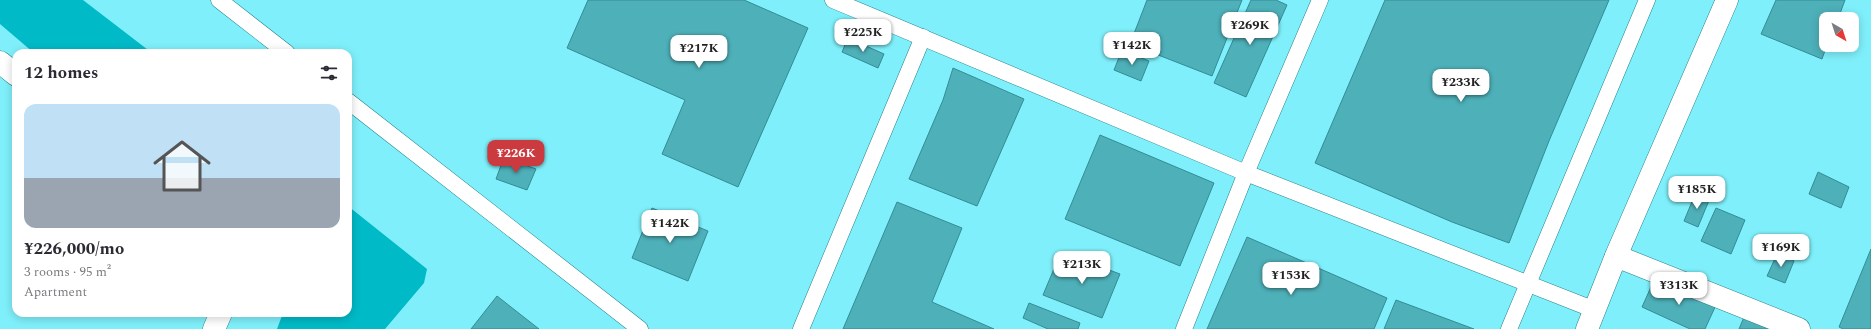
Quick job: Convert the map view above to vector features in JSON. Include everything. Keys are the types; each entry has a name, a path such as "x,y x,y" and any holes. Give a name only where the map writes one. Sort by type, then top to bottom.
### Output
{"street":[{"path":"1591,320 1616,256 1727,0"},
{"path":"0,62 12,72"},
{"path":"1616,256 1799,329"},
{"path":"214,329 219,317"}],"lane":[{"path":"219,0 282,49"},
{"path":"833,0 1246,172 1528,284 1591,320"},
{"path":"1184,329 1246,172 1320,0"},
{"path":"1509,329 1647,0"},
{"path":"801,329 923,37"},
{"path":"352,104 639,329"}],"water":[{"path":"0,0 83,0 147,49 29,49 0,24"},
{"path":"352,209 427,269 424,283 385,329 277,329 282,317 352,317"}],"building":[{"path":"588,0 744,0 808,28 738,187 662,154 685,100 567,48"},
{"path":"1147,0 1242,0 1212,76 1130,44"},
{"path":"1251,0 1276,0 1287,5 1246,97 1214,83"},
{"path":"1385,0 1609,0 1549,141 1509,243 1452,222 1315,163"},
{"path":"1776,0 1845,0 1841,12 1819,12 1819,52 1824,52 1822,59 1761,34"},
{"path":"848,38 884,54 878,68 842,52"},
{"path":"1122,50 1149,61 1141,81 1114,70"},
{"path":"953,68 1024,99 977,206 909,179 943,100"},
{"path":"1100,135 1214,183 1180,266 1065,219"},
{"path":"504,157 536,169 527,190 496,179"},
{"path":"1818,172 1849,187 1841,208 1809,194"},
{"path":"1696,192 1710,198 1698,227 1684,221"},
{"path":"897,202 962,228 932,302 994,329 843,329"},
{"path":"652,208 708,231 688,281 632,258"},
{"path":"1716,208 1745,220 1731,254 1701,241"},
{"path":"1247,237 1387,298 1374,329 1207,329"},
{"path":"1871,249 1871,329 1843,329 1839,327"},
{"path":"1061,252 1120,274 1102,318 1043,295"},
{"path":"1778,252 1794,261 1785,283 1767,276"},
{"path":"1655,278 1716,305 1705,329 1690,329 1642,307"},
{"path":"497,296 539,329 471,329"},
{"path":"1396,300 1474,329 1384,329"},
{"path":"1029,303 1080,323 1078,329 1048,329 1023,318"},
{"path":"1744,317 1770,329 1739,329"}]}
